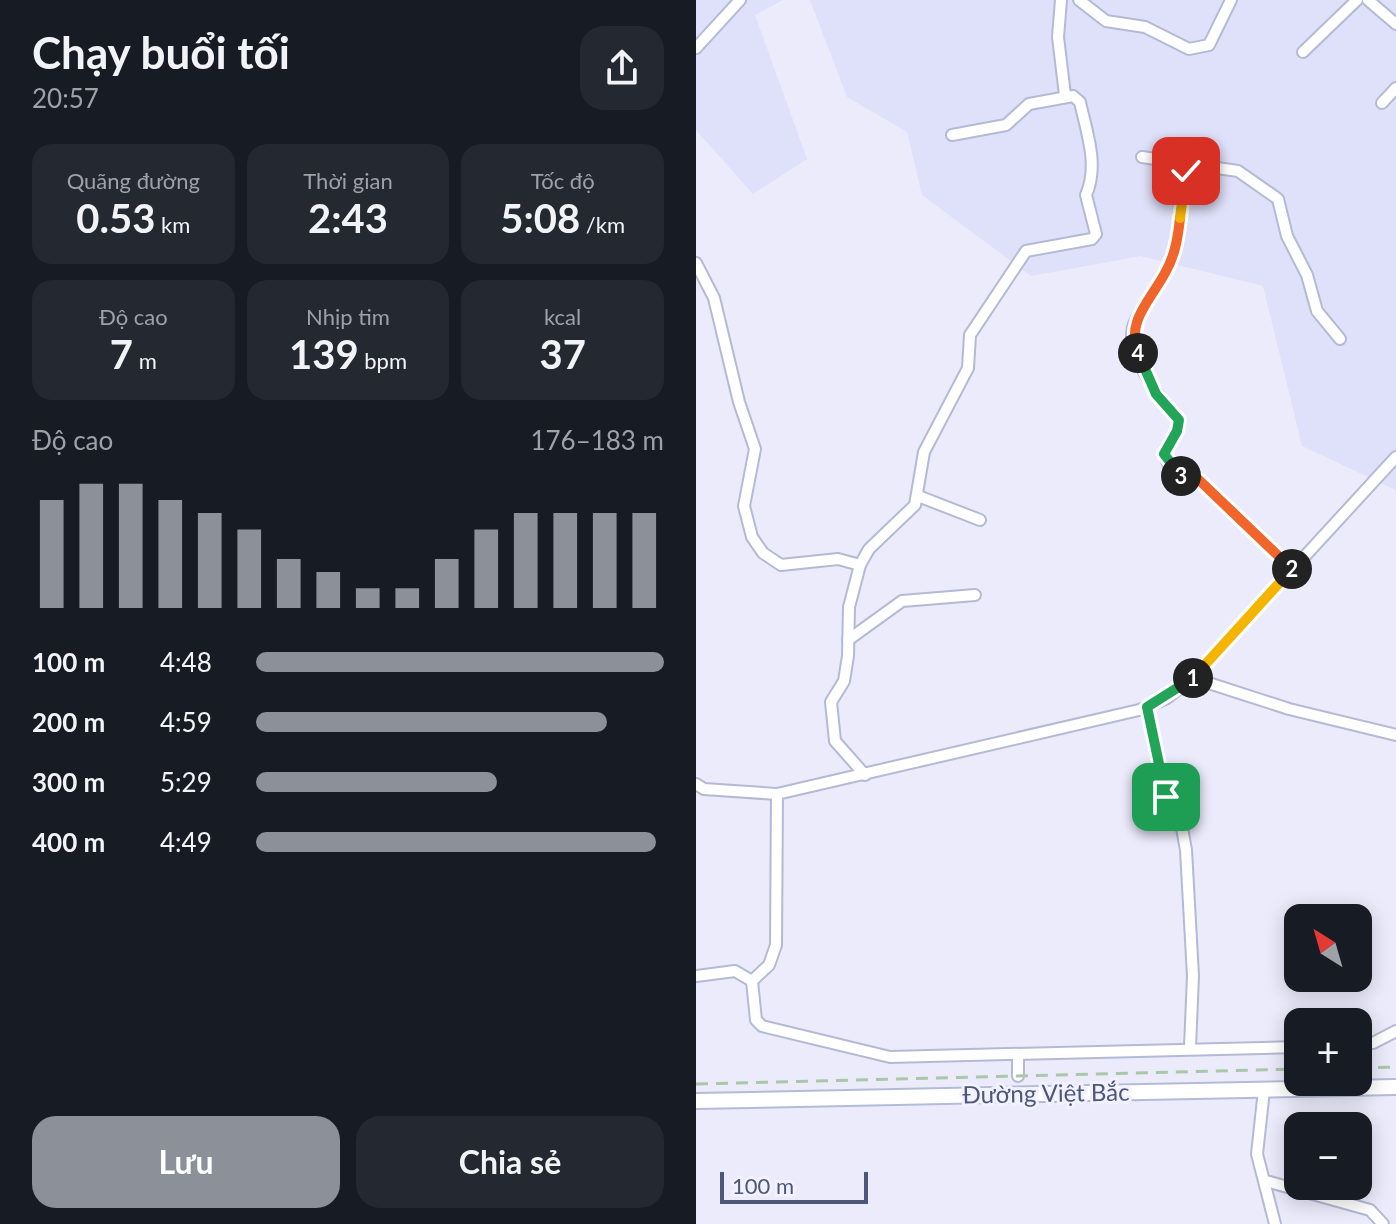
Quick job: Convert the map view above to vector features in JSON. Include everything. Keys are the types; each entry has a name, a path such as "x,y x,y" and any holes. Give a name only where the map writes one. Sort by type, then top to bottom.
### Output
{"main road":[{"name":"Đường Việt Bắc","path":"696,1101 1396,1087"}],"street":[{"path":"696,48 740,0"},
{"path":"1061,0 1058,37 1065,95"},
{"path":"1079,0 1106,21 1145,27 1189,49 1209,45 1231,0"},
{"path":"1303,52 1357,0"},
{"path":"1368,0 1396,24"},
{"path":"1382,103 1396,88"},
{"path":"865,775 835,741 831,702 844,681 849,607 860,565 869,549 909,512 918,496 924,452 968,368 970,335 1026,251 1092,239 1096,234 1086,195 1092,184 1094,164 1080,102 1065,95 1029,104 1006,125 952,135"},
{"path":"1142,157 1244,173 1278,199 1287,236 1307,275 1317,311 1340,339"},
{"path":"1190,166 1182,185 1178,238 1167,271 1135,323 1132,337 1156,394 1179,420 1177,431 1165,450 1166,460 1181,476 1199,480 1293,570"},
{"path":"696,263 718,310 736,392 755,449 744,506 752,537 763,553 781,565 838,559 860,565"},
{"path":"696,784 704,789 777,794 1147,707 1193,678 1396,457"},
{"path":"918,496 980,520"},
{"path":"848,640 902,601 975,595"},
{"path":"1193,678 1289,709 1396,735"},
{"path":"1147,707 1162,786 1182,828 1186,850 1193,976 1190,1047"},
{"path":"752,981 769,965 776,945 777,794"},
{"path":"696,976 735,971 752,981"},
{"path":"752,981 756,1020 762,1026 890,1057 1284,1047"},
{"path":"1372,1043 1396,1031"},
{"path":"1018,1054 1018,1076"},
{"path":"1264,1090 1257,1154 1275,1224"},
{"path":"1266,1181 1370,1210 1383,1224"}],"shaded area":[{"path":"696,0 783,0 755,15 807,159 753,194 696,130"},
{"path":"810,0 1396,0 1396,490 1302,446 1263,286 1141,256 1031,276 922,195 907,132 847,97"}],"railway":[{"path":"1372,1068 1396,1067"},
{"path":"696,1084 1284,1069"}],"route":[{"path":"1166,797 1147,707 1167,698 1193,678 1293,570 1199,480 1176,474 1166,460 1165,450 1180,426 1179,420 1156,394 1132,337 1135,323 1167,271 1178,238 1186,171"}]}
